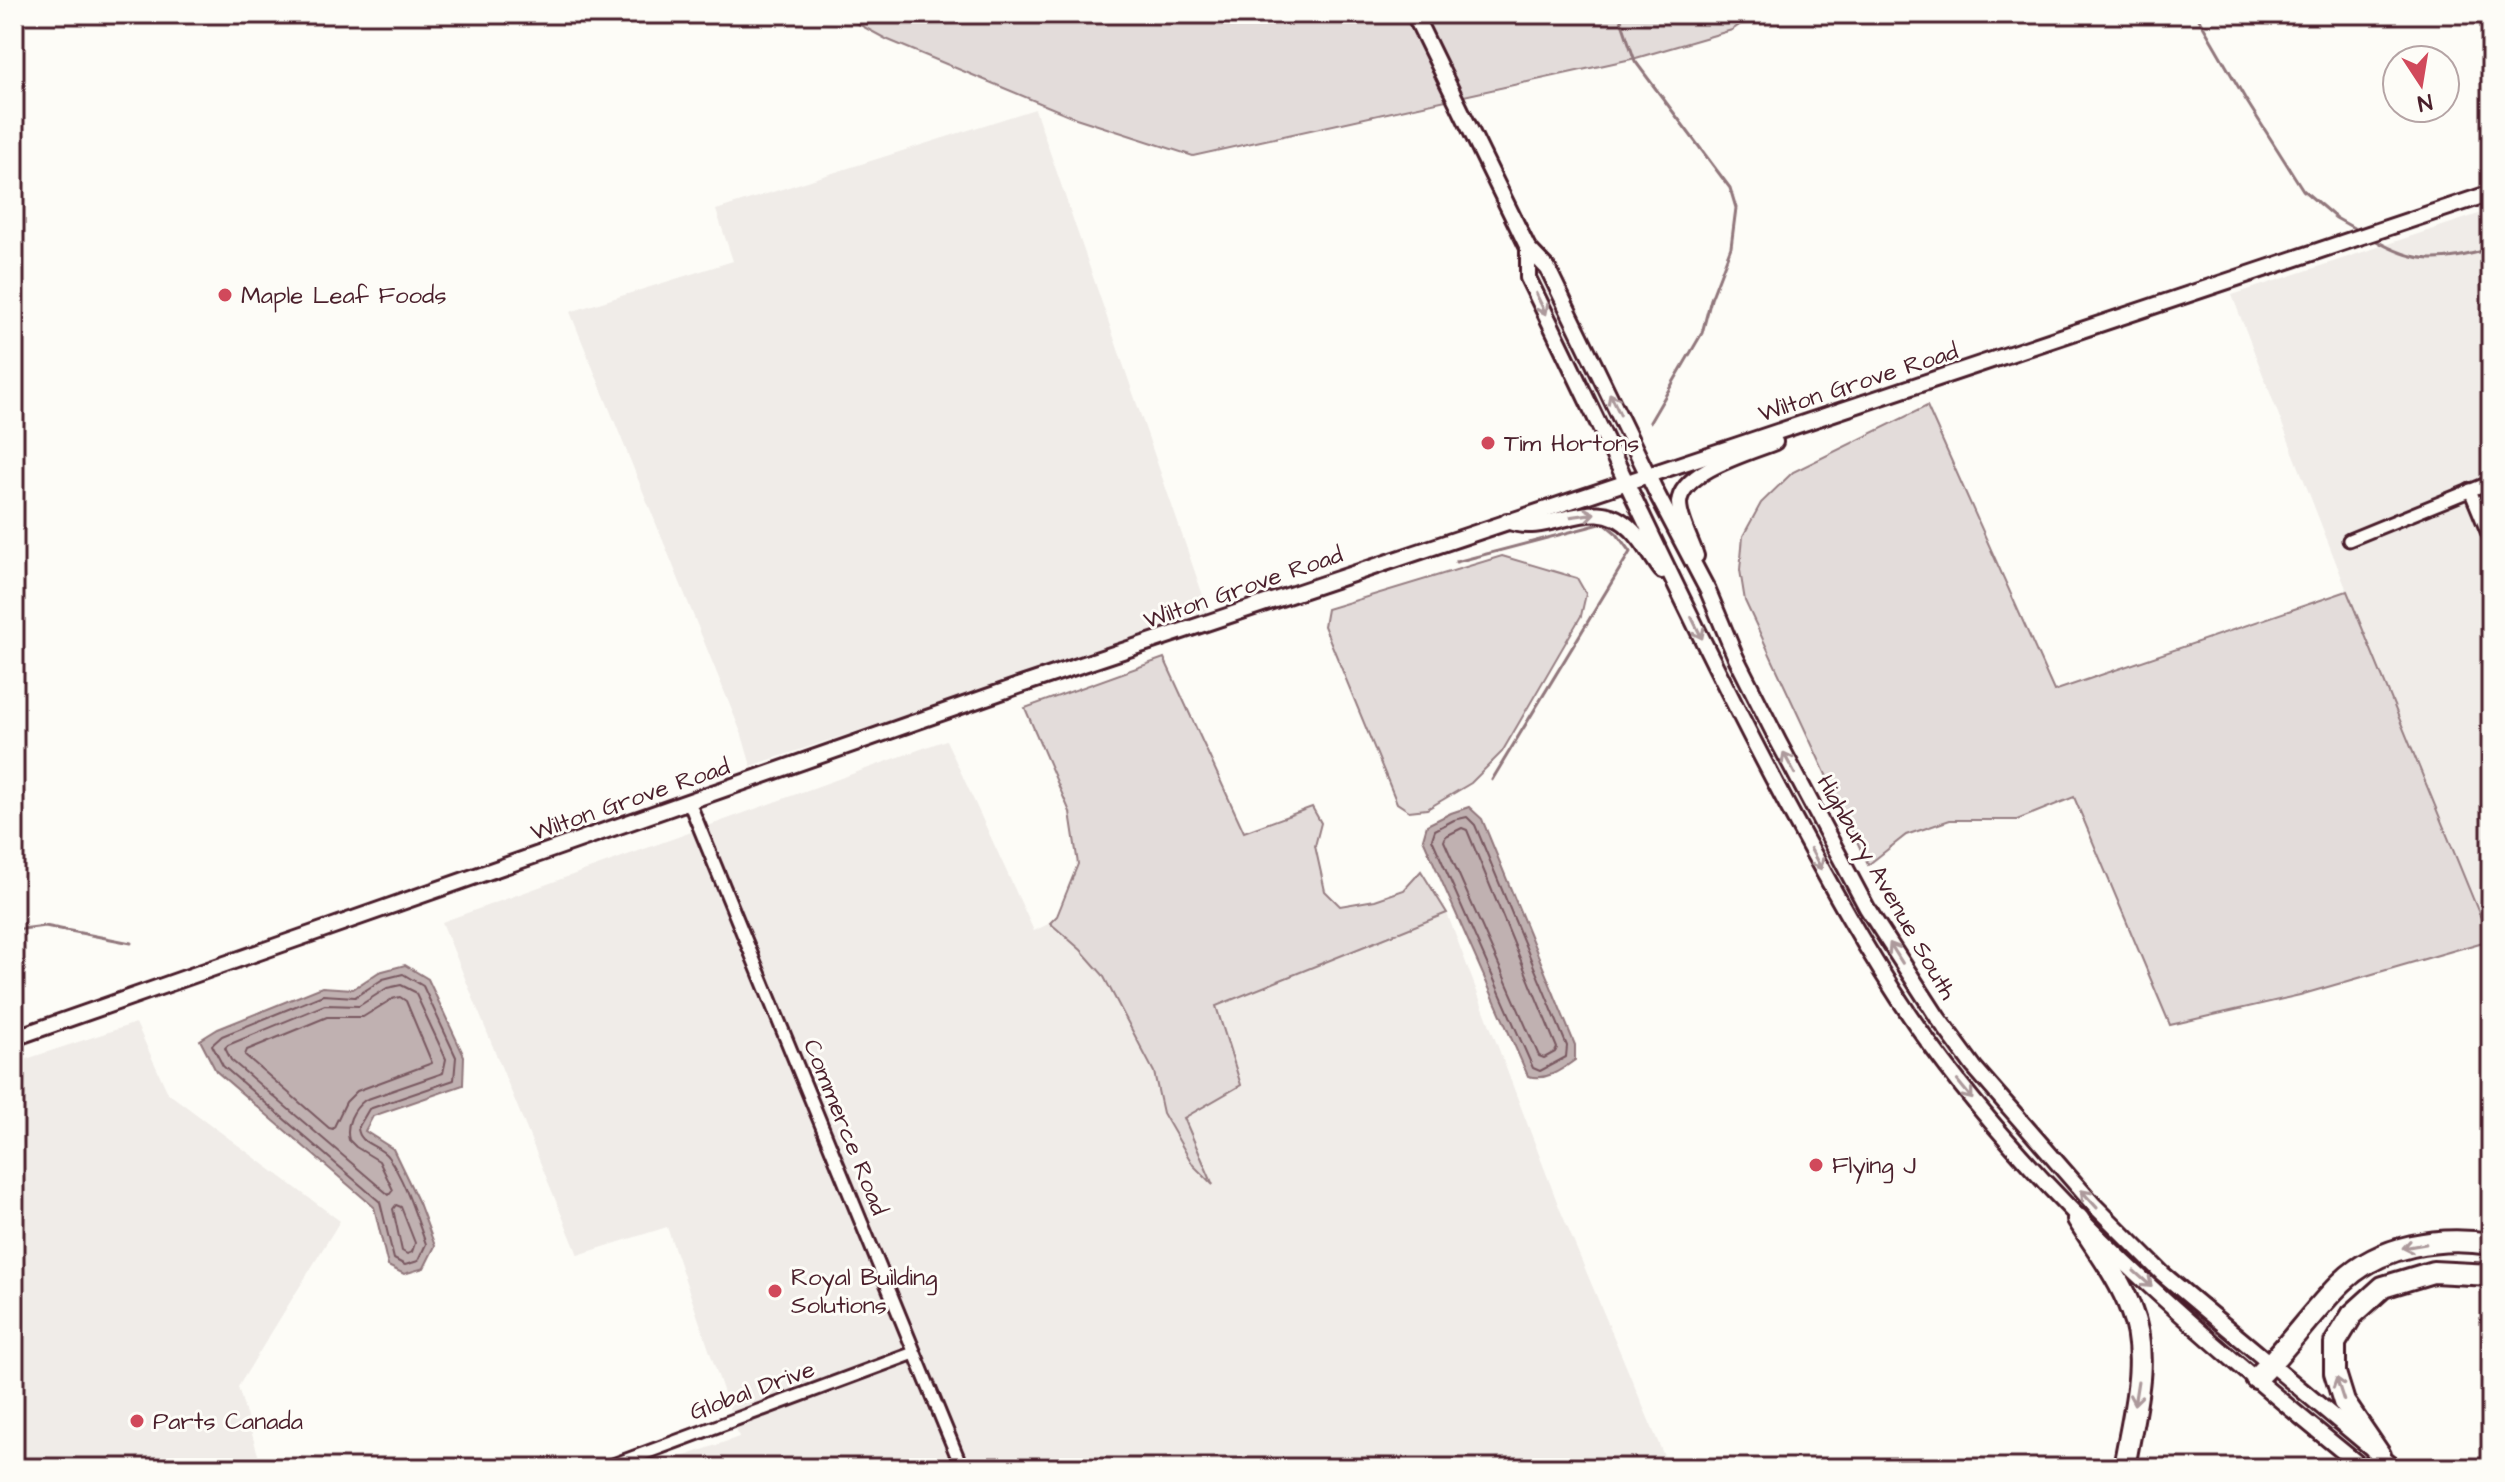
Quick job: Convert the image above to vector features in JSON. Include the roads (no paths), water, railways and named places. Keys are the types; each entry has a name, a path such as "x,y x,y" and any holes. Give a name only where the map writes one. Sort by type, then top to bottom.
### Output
{"highway":[{"path":"2078,1219 2132,1311 2138,1340 2139,1382 2124,1468"},
{"path":"2256,1378 2343,1281 2394,1250 2438,1242 2491,1244"},
{"path":"2380,1464 2344,1402 2335,1373 2335,1343 2352,1315 2383,1287 2433,1272 2491,1275"}],"main road":[{"name":"Highbury Avenue South","path":"1414,14 1528,248 1548,269 1708,591 1736,658 1834,848 1867,908 1938,1018 1974,1067 2094,1205 2163,1274 2272,1363 2380,1464"},
{"name":"Wilton Grove Road","path":"14,1038 1018,686 2491,193"},
{"name":"Highbury Avenue South","path":"1528,248 1528,278 1684,602 1759,752 1857,934 1918,1028 1956,1079 2078,1219 2256,1378 2380,1464"},
{"path":"1708,591 1681,515 1679,502 1683,490 1703,472 1801,433 1847,409"},
{"path":"1507,521 1521,527 1537,526 1587,512 1618,519 1638,537 1684,602"}],"street":[{"path":"2349,540 2491,482"},
{"path":"2470,490 2491,541"},
{"name":"Commerce Road","path":"689,802 962,1468"},
{"name":"Global Drive","path":"605,1468 914,1353"}],"water":[{"path":"1469,807 1482,819 1575,1045 1575,1060 1547,1076 1528,1076 1423,839 1427,825"},
{"path":"405,965 428,979 464,1056 463,1085 373,1116 365,1131 393,1149 419,1203 435,1246 424,1268 404,1274 388,1266 374,1207 216,1071 200,1040 218,1029 322,987 353,989 379,972"}],"waterway":[{"path":"1619,14 1635,61 1730,188 1736,208 1731,247 1702,333 1650,422"},
{"path":"2196,14 2303,190 2336,218 2359,231"},
{"path":"2373,239 2404,254 2430,259 2458,257 2491,249"},
{"path":"1456,562 1604,523 1630,552 1492,780"},
{"path":"14,930 45,926 131,943"}],"place":[{"name":"Maple Leaf Foods","path":"225,295"},
{"name":"Tim Hortons","path":"1488,443"},
{"name":"Flying J","path":"1816,1165"},
{"name":"Royal Building Solutions","path":"775,1291"},
{"name":"Parts Canada","path":"137,1421"}]}
